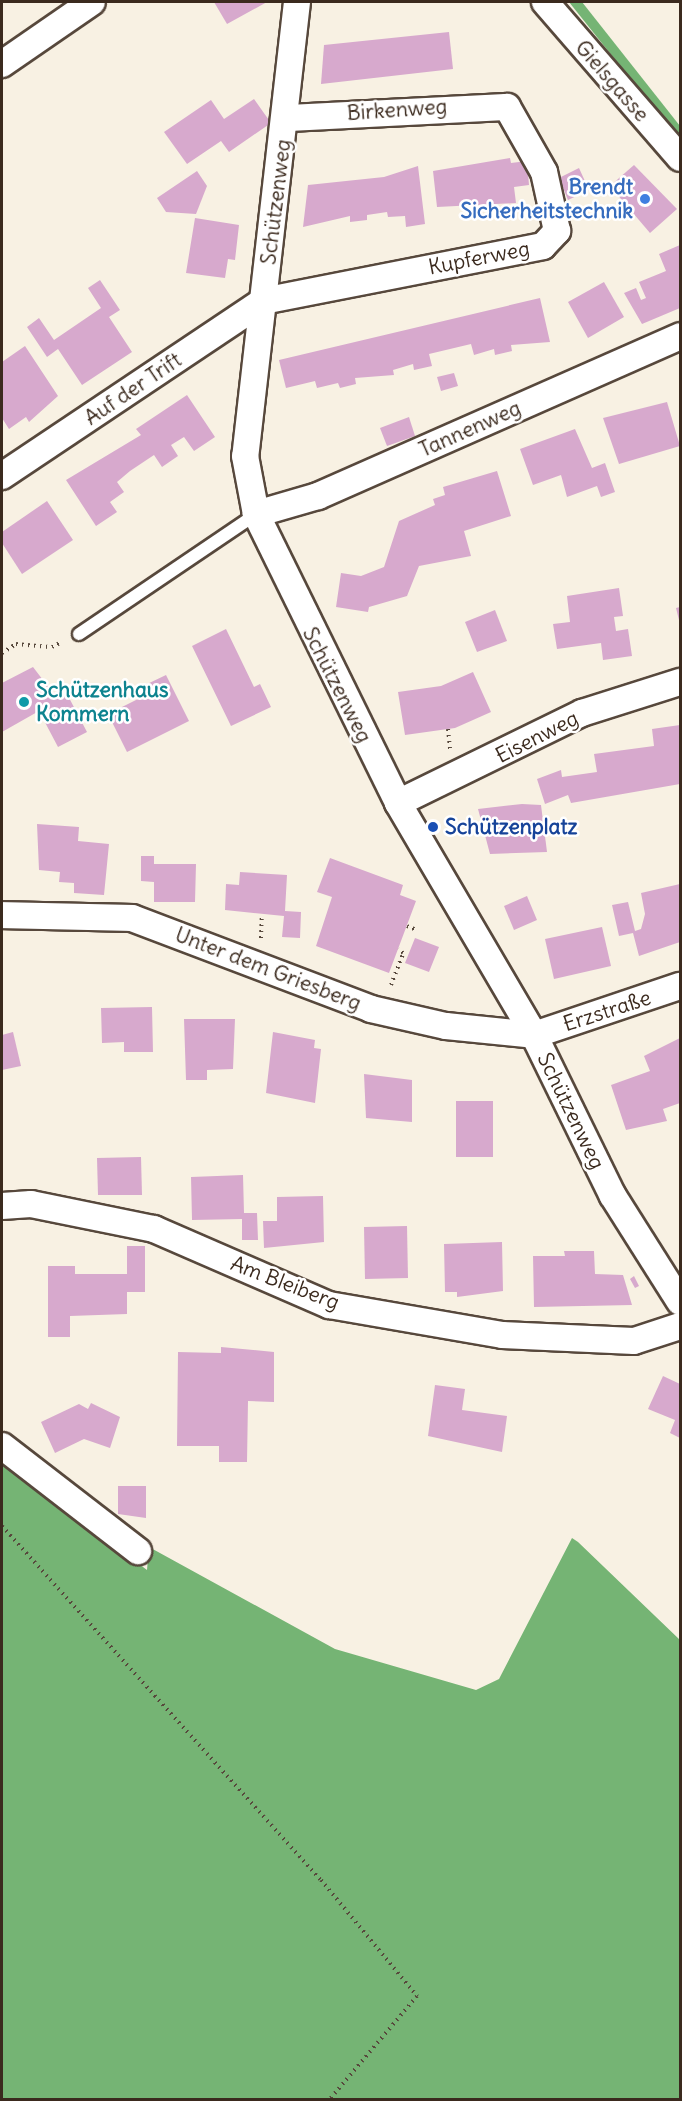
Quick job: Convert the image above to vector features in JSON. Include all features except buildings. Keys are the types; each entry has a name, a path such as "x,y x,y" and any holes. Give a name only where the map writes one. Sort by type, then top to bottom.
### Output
{"street":[{"path":"2,64 92,2"},
{"name":"Schützenweg","path":"297,2 286,118 245,456 256,514 398,803 534,1035 613,1196 681,1302"},
{"name":"Gielsgasse","path":"545,2 681,158"},
{"name":"Birkenweg","path":"286,118 441,106 507,107"},
{"name":"Kupferweg","path":"263,301 543,246 557,231 556,209 544,172 507,107"},
{"name":"Auf der Trift","path":"2,476 263,301"},
{"name":"Tannenweg","path":"256,514 318,496 681,336"},
{"name":"Eisenweg","path":"398,803 582,713 681,682"},
{"name":"Unter dem Griesberg","path":"2,915 132,918 371,1009 446,1026 534,1035"},
{"name":"Erzstraße","path":"534,1035 681,986"},
{"name":"Am Bleiberg","path":"2,1206 31,1204 154,1229 340,1307 502,1335 634,1341 681,1326"},
{"path":"2,1446 138,1551"}],"lane":[{"path":"79,634 256,514"}],"path":[{"path":"2,653 16,644 52,647 79,634"},
{"path":"448,729 453,757"},
{"path":"261,948 262,915"},
{"path":"407,926 414,929"},
{"path":"389,990 404,952 398,949"},
{"path":"2,1526 321,1880 417,1995 329,2100"}],"green space":[{"path":"569,2 582,2 680,126 680,141"},
{"path":"2,1461 147,1570 149,1547 335,1649 476,1690 499,1679 572,1538 578,1542 680,1640 680,2099 2,2099"}],"place":[{"name":"Brendt Sicherheitstechnik","path":"645,199"},
{"name":"Schützenhaus Kommern","path":"24,702"},
{"name":"Schützenplatz","path":"433,827"}]}
